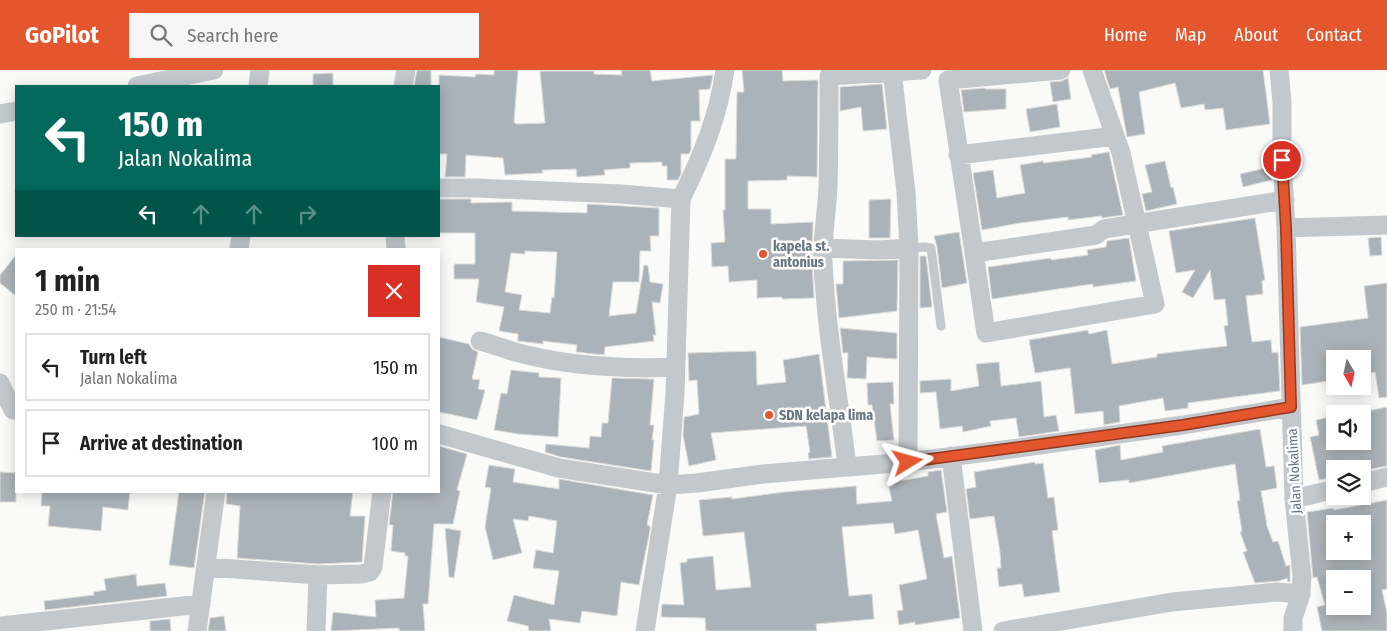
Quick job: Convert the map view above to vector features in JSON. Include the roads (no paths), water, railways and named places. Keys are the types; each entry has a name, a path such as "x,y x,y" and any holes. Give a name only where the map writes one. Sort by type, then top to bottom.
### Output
{"street":[{"path":"142,85 214,70"},
{"path":"258,85 260,70"},
{"path":"403,85 406,70"},
{"path":"644,631 668,485 676,367 682,200 721,100 725,70"},
{"path":"847,466 840,402 826,316 823,248 828,186 829,76 922,70"},
{"path":"1061,70 948,80 986,333 1155,304 1121,153 1092,70"},
{"name":"Jalan Nokalima","path":"1279,70 1282,102 1294,499 1302,576 1301,594 1293,618 1293,631"},
{"path":"891,71 906,192 909,248 908,462"},
{"path":"0,114 15,111"},
{"path":"958,155 1115,136"},
{"path":"440,188 621,194 682,200"},
{"path":"974,248 1096,224 1104,229 1285,200"},
{"path":"1286,228 1387,225"},
{"path":"823,248 878,250 909,248"},
{"path":"480,341 526,355 574,364 609,367 676,367"},
{"path":"0,384 10,410"},
{"path":"440,434 559,468 668,485 763,474 908,462 1173,426 1291,407"},
{"path":"951,456 973,631"},
{"path":"1371,481 1387,477"},
{"path":"1294,499 1326,491"},
{"path":"197,631 216,493"},
{"path":"207,566 318,575 353,575 370,572 373,567 382,493"},
{"path":"316,631 318,575"},
{"path":"1003,631 1172,602 1278,592 1301,594"},
{"path":"0,626 201,604"}],"lane":[{"path":"909,248 931,248 942,326"}],"place":[{"name":"kapela st. antonius","path":"763,254"},
{"name":"SDN kelapa lima","path":"769,415"}]}
